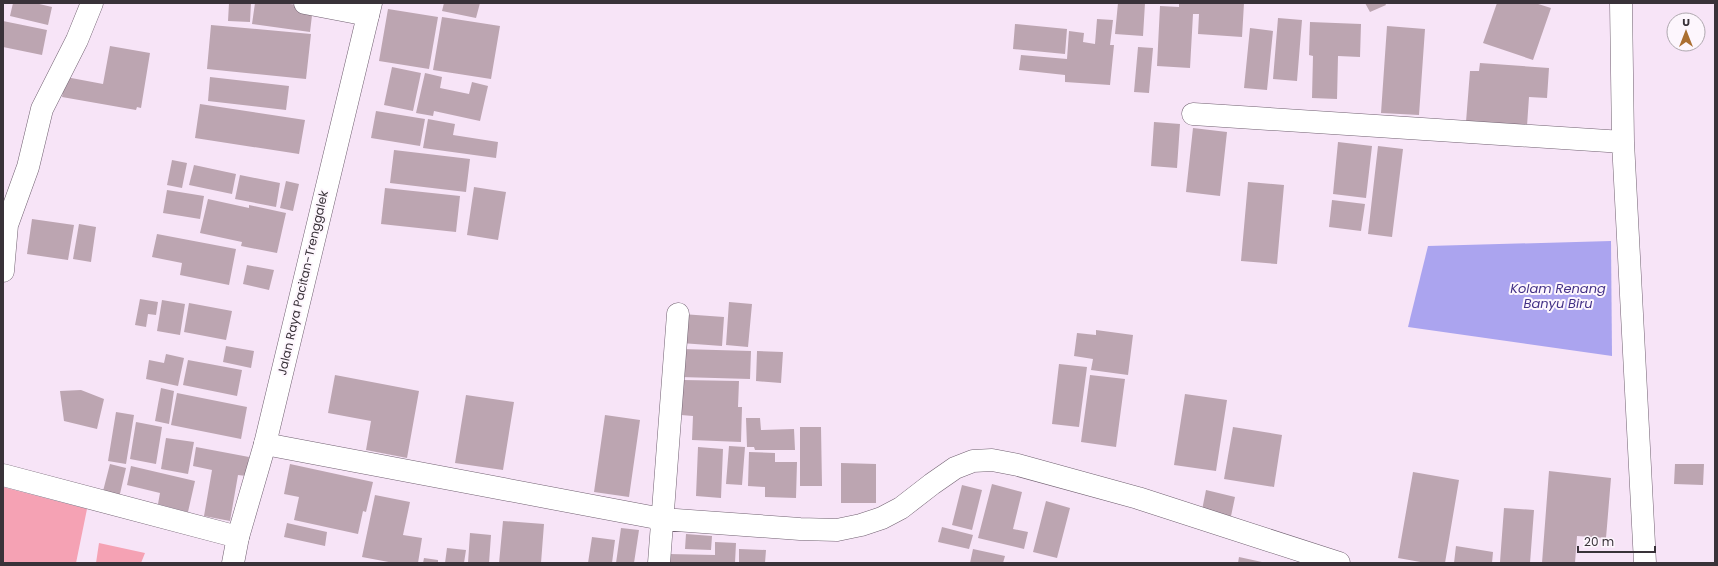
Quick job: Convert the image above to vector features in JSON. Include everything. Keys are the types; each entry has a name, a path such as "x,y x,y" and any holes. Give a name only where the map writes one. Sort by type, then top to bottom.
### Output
{"main road":[{"path":"3,271 5,229 28,168 42,109 76,40 92,3"},
{"path":"305,3 369,9"},
{"path":"1621,3 1623,142 1645,563"},
{"name":"Jalan Raya Pacitan-Trenggalek","path":"233,563 238,537 265,444 369,9"},
{"path":"1193,114 1623,142"},
{"path":"659,563 678,314"},
{"path":"265,444 662,519 800,529 837,530 861,525 882,518 901,508 955,468 973,461 992,460 1018,465 1138,498 1339,563"},
{"path":"3,475 238,537"}],"shaded area":[{"path":"3,487 87,509 76,563 3,563"},
{"path":"99,543 145,553 141,563 96,563"}],"water":[{"name":"Kolam Renang Banyu Biru","path":"1611,241 1612,356 1408,327 1428,246"}],"building":[{"path":"13,3 35,3 52,7 48,25 10,16"},
{"path":"229,3 251,3 250,22 228,21"},
{"path":"255,3 282,3 313,7 310,32 252,24"},
{"path":"444,3 480,3 476,18 442,11"},
{"path":"1118,3 1145,3 1143,36 1115,34"},
{"path":"1179,3 1244,3 1242,37 1198,34 1199,14 1193,14 1190,68 1157,66 1160,6 1179,7"},
{"path":"1365,3 1385,3 1386,5 1370,12"},
{"path":"1497,3 1535,3 1551,8 1533,60 1483,43"},
{"path":"388,9 438,17 429,69 379,61"},
{"path":"442,17 500,26 491,79 433,70"},
{"path":"1278,18 1302,20 1297,81 1273,79"},
{"path":"1097,19 1113,20 1110,45 1114,45 1110,85 1065,82 1065,75 1019,70 1021,55 1067,59 1069,31 1084,33 1083,42 1095,44"},
{"path":"3,21 47,30 42,55 3,47"},
{"path":"1310,22 1361,24 1360,57 1338,56 1337,99 1312,98 1313,56 1309,55"},
{"path":"1015,24 1067,29 1065,54 1013,49"},
{"path":"211,25 311,34 306,79 207,69"},
{"path":"1387,26 1425,29 1419,115 1381,113"},
{"path":"1250,28 1273,31 1267,90 1244,88"},
{"path":"110,46 150,53 141,108 137,107 136,110 62,97 66,77 103,84"},
{"path":"1138,47 1153,48 1149,93 1134,92"},
{"path":"1480,63 1549,68 1547,98 1529,97 1527,126 1466,122 1470,71 1479,71"},
{"path":"392,67 421,73 413,111 384,105"},
{"path":"425,73 442,77 440,88 469,94 472,82 488,86 480,121 434,111 433,116 416,113"},
{"path":"210,77 289,86 286,110 208,101"},
{"path":"200,104 305,120 299,154 195,138"},
{"path":"376,111 425,119 420,146 371,138"},
{"path":"428,119 455,124 453,135 498,142 496,158 423,148"},
{"path":"1154,122 1180,124 1177,168 1151,166"},
{"path":"1193,128 1227,132 1220,196 1186,192"},
{"path":"1338,142 1372,146 1366,198 1333,194"},
{"path":"1378,146 1403,149 1392,237 1368,234"},
{"path":"394,150 470,159 466,192 390,183"},
{"path":"172,160 187,163 182,188 167,185"},
{"path":"194,165 236,174 232,194 189,185"},
{"path":"240,175 280,183 276,207 235,199"},
{"path":"286,181 299,184 293,211 280,208"},
{"path":"1248,182 1284,185 1277,264 1241,261"},
{"path":"474,187 506,192 498,240 467,235"},
{"path":"385,188 460,196 456,232 381,224"},
{"path":"167,190 204,196 200,219 163,213"},
{"path":"208,199 249,208 249,205 286,213 277,253 241,246 242,242 200,233"},
{"path":"1332,200 1365,204 1361,231 1329,227"},
{"path":"32,219 74,225 68,260 27,254"},
{"path":"79,224 96,227 91,262 73,259"},
{"path":"157,234 236,249 229,285 180,275 182,263 152,257"},
{"path":"247,265 274,270 269,290 243,284"},
{"path":"140,299 158,302 156,315 148,314 146,327 135,325"},
{"path":"162,300 185,304 180,335 157,331"},
{"path":"729,302 752,304 748,347 726,345"},
{"path":"189,303 232,311 226,340 184,332"},
{"path":"682,314 724,317 722,346 681,343"},
{"path":"1096,330 1133,335 1128,375 1091,370 1093,359 1074,356 1077,333 1096,335"},
{"path":"226,346 254,351 251,368 223,362"},
{"path":"681,349 751,351 750,379 680,377"},
{"path":"757,351 783,352 781,383 756,381"},
{"path":"166,354 184,358 178,386 146,379 149,360 164,363"},
{"path":"188,360 242,370 237,396 183,385"},
{"path":"1059,364 1087,367 1079,427 1052,424"},
{"path":"335,375 419,391 407,458 366,450 371,421 328,413"},
{"path":"1090,375 1125,379 1116,447 1081,442"},
{"path":"683,380 739,381 738,407 742,407 741,442 692,440 693,416 681,415"},
{"path":"161,388 174,391 169,424 155,421"},
{"path":"81,390 104,399 97,429 64,421 60,391"},
{"path":"177,393 247,407 241,439 171,425"},
{"path":"1185,394 1227,400 1216,471 1174,465"},
{"path":"466,395 514,402 503,470 455,463"},
{"path":"116,412 134,415 126,464 108,461"},
{"path":"605,415 640,420 629,497 594,492"},
{"path":"746,418 760,418 761,430 794,429 795,450 755,450 754,447 747,447"},
{"path":"136,422 162,427 156,464 130,459"},
{"path":"800,427 821,427 822,486 800,486"},
{"path":"1233,427 1282,435 1274,487 1224,479"},
{"path":"166,438 194,442 188,474 161,469"},
{"path":"729,446 745,447 742,485 726,484"},
{"path":"196,447 249,457 246,476 238,475 230,521 204,516 212,470 193,466"},
{"path":"698,447 723,449 721,498 696,496"},
{"path":"749,452 775,453 775,462 797,462 796,498 765,497 765,487 748,486"},
{"path":"841,463 876,464 876,503 841,503"},
{"path":"110,464 126,468 119,498 102,495"},
{"path":"290,464 373,482 366,512 363,511 358,534 294,520 299,497 284,494"},
{"path":"1675,464 1704,464 1703,485 1674,484"},
{"path":"131,466 195,481 188,512 158,504 160,493 127,485"},
{"path":"1549,471 1611,478 1606,538 1577,536 1575,563 1542,563"},
{"path":"1413,472 1459,480 1445,563 1426,563 1398,558"},
{"path":"992,484 1022,492 1013,529 1028,532 1024,549 978,538"},
{"path":"962,485 982,490 972,530 952,525"},
{"path":"1206,490 1235,497 1230,521 1201,515"},
{"path":"375,495 410,502 403,535 422,538 418,563 394,563 362,557"},
{"path":"1046,501 1070,508 1057,558 1033,552"},
{"path":"1504,508 1534,510 1530,563 1500,562"},
{"path":"503,521 544,524 541,563 499,563"},
{"path":"287,523 327,532 325,546 284,537"},
{"path":"942,527 973,535 969,549 938,542"},
{"path":"621,528 639,530 634,563 616,563"},
{"path":"470,533 491,535 489,563 468,563"},
{"path":"686,534 712,536 711,550 685,549"},
{"path":"592,537 615,540 612,563 588,563"},
{"path":"715,542 736,543 735,563 668,563 668,554 715,555"},
{"path":"1456,546 1493,552 1492,563 1454,563"},
{"path":"447,548 466,550 464,563 445,563"},
{"path":"739,549 766,550 765,563 739,563"},
{"path":"973,549 1005,556 1003,563 970,563"},
{"path":"1239,557 1262,562 1262,563 1238,563"},
{"path":"424,558 438,560 438,563 423,563"}]}
